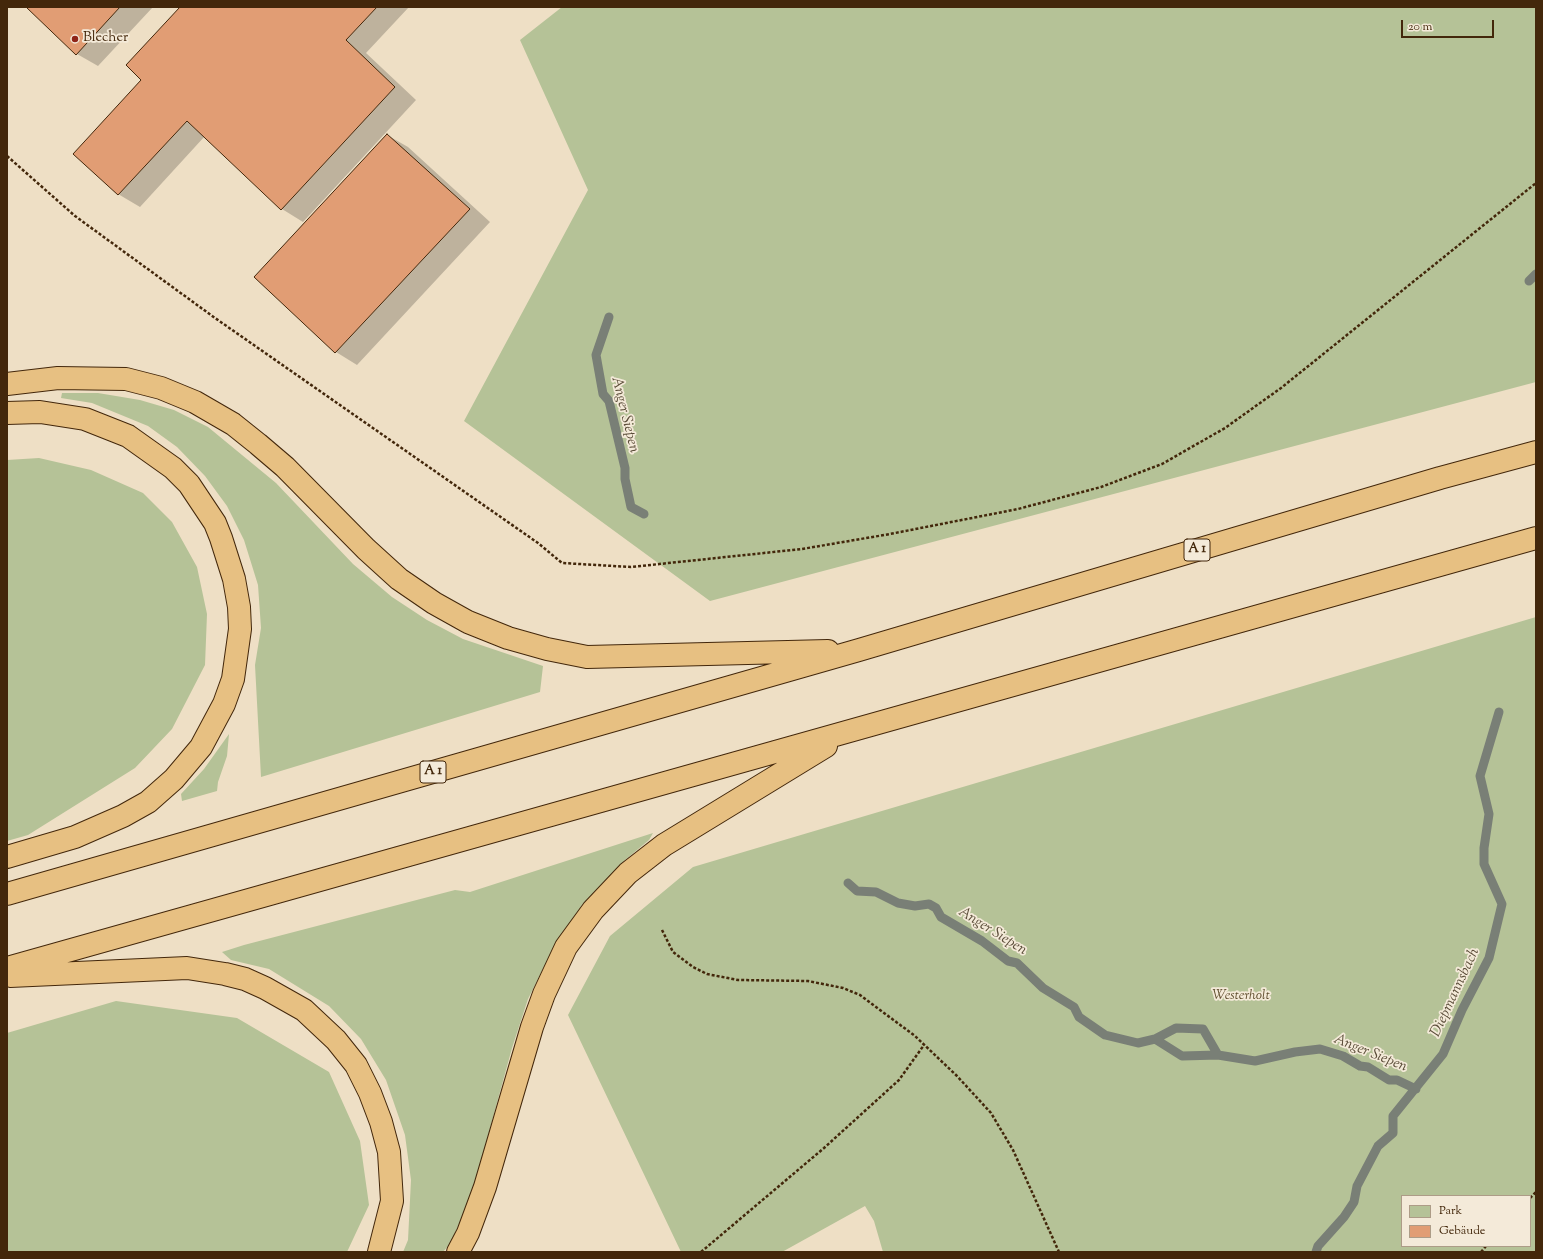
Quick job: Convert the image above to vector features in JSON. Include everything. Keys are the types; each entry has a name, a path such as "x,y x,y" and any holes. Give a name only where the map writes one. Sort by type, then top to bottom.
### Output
{"highway":[{"path":"7,384 58,378 126,380 161,388 194,402 233,424 269,453 285,467 366,549 399,579 441,607 468,622 508,638 547,649 587,657 859,650"},
{"path":"7,413 40,412 85,419 128,436 173,468 189,484 215,523 234,579 239,607 240,629 233,679 224,704 201,747 174,779 148,802 123,816 75,837 7,857"},
{"name":"A 1","path":"7,894 859,650 1440,478 1536,452"},
{"path":"7,968 1536,538"},
{"path":"458,1252 468,1233 485,1187 532,1027 544,994 566,947 593,910 628,873 664,845 849,732"},
{"path":"7,976 187,968 245,979 265,988 304,1010 336,1040 356,1065 370,1093 381,1122 389,1152 392,1201 379,1252"}],"path":[{"path":"7,156 75,216 215,318 538,543 562,562 631,567 802,549 890,534 1018,509 1101,487 1162,464 1225,428 1281,388 1536,183"},
{"path":"662,930 673,952 688,964 707,974 738,980 808,981 843,988 860,995 885,1013 924,1045 957,1076 991,1113 1013,1150 1059,1252"},
{"path":"701,1252 824,1148 899,1080 924,1045"}],"green space":[{"path":"562,7 1536,7 1536,382 710,601 464,421 588,190 520,40"},
{"path":"62,393 98,393 140,400 174,410 208,427 276,483 353,564 392,597 427,620 463,639 543,666 540,692 261,777 255,665 261,628 258,585 244,540 227,506 205,476 177,447 148,426 92,403 61,398"},
{"path":"39,458 91,470 143,493 172,522 197,567 207,614 205,665 172,729 135,768 28,835 7,841 7,460"},
{"name":"Westerholt","path":"1536,617 1536,1252 883,1252 874,1221 865,1206 782,1252 681,1252 568,1015 610,936 693,867"},
{"path":"229,734 227,756 218,782 217,791 182,801 181,794 204,769"},
{"path":"653,833 649,840 625,860 582,905 555,945 528,999 512,1048 477,1176 464,1213 450,1244 443,1252 403,1252 408,1240 411,1180 405,1135 386,1080 361,1039 329,1006 269,969 231,960 222,952 455,890 470,892"},
{"path":"116,1001 237,1018 329,1072 360,1141 369,1205 347,1252 7,1252 7,1033"}],"building":[{"name":"Blecher","path":"26,7 120,7 76,55"},
{"path":"180,7 377,7 346,40 395,87 281,210 187,121 118,195 73,154 141,80 126,65"},
{"path":"387,134 470,209 335,353 254,277"}],"waterway":[{"name":"Diepmannsbach","path":"1529,281 1536,274"},
{"name":"Anger Siepen","path":"609,317 596,355 603,394 609,401 625,468 625,479 631,507 644,514"},
{"name":"Diepmannsbach","path":"1316,1252 1318,1246 1344,1217 1354,1202 1357,1186 1378,1146 1393,1133 1393,1116 1443,1054 1462,1010 1489,958 1502,904 1484,864 1484,848 1489,814 1480,776 1499,712"},
{"name":"Anger Siepen","path":"848,883 857,891 876,892 898,903 915,906 929,904 936,908 941,917 982,941 1008,961 1017,963 1043,988 1074,1007 1079,1017 1105,1035 1138,1043 1155,1039 1182,1056 1218,1055 1255,1061 1295,1052 1320,1049 1343,1056 1360,1066 1368,1067 1389,1080 1397,1080 1416,1089"},
{"name":"Anger Siepen","path":"1155,1039 1176,1028 1203,1029 1218,1055"}],"place":[{"name":"Blecher","path":"75,39"}]}
